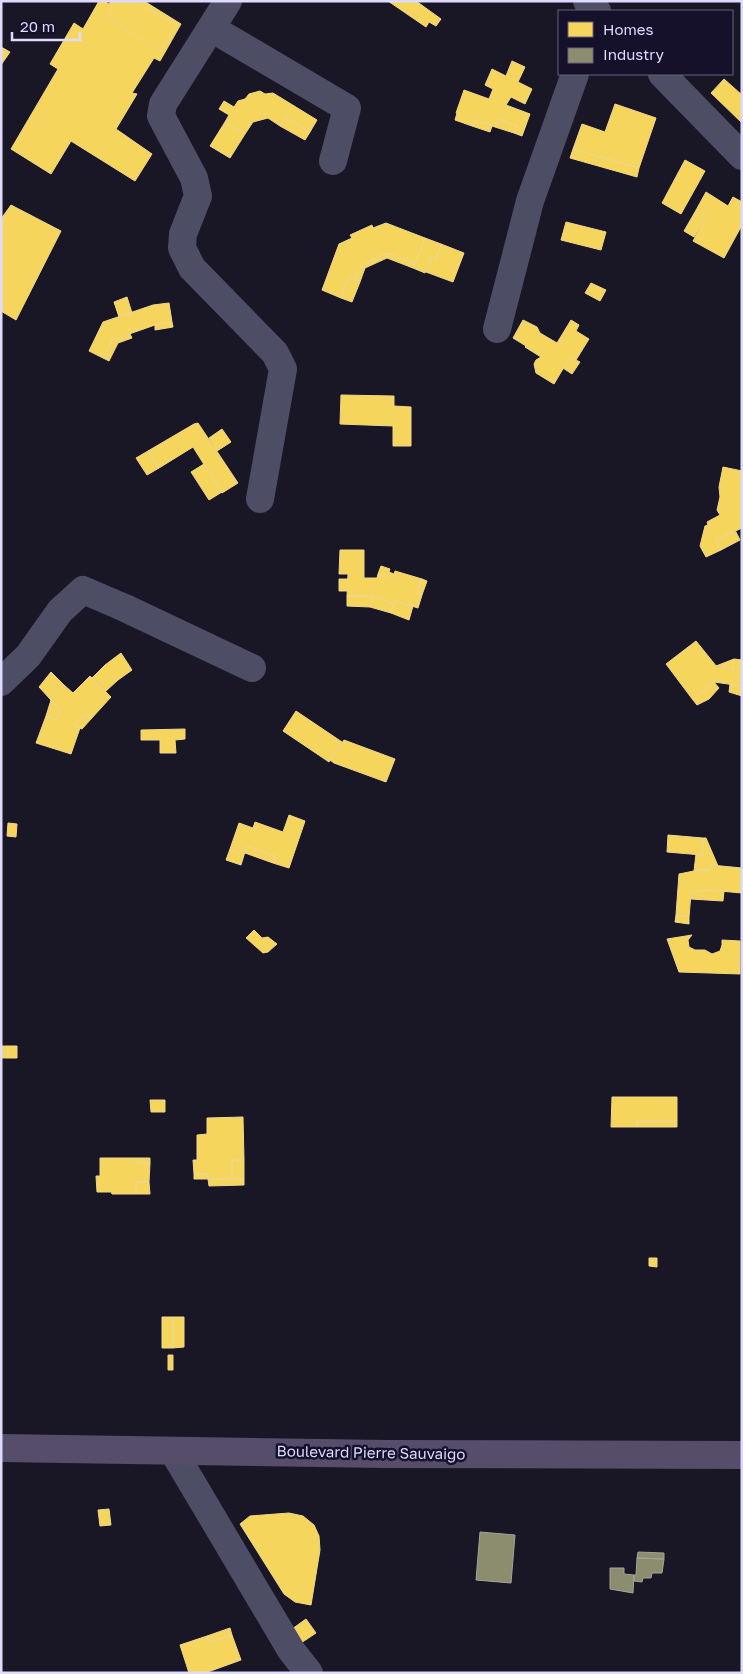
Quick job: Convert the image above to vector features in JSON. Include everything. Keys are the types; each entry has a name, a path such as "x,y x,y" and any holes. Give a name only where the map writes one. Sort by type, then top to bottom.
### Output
{"main road":[{"name":"Boulevard Pierre Sauvaigo","path":"1,1448 385,1454 742,1455"}],"street":[{"path":"228,1 163,104 161,116 194,178 198,196 184,234 182,248 192,268 275,353 283,369 260,499"},
{"path":"587,1 596,10"},
{"path":"211,28 347,108 333,161"},
{"path":"497,328 530,201 575,75"},
{"path":"663,75 742,156"},
{"path":"1,682 28,656 60,611 83,590 252,668"},
{"path":"173,1451 291,1650 308,1673"}],"building: Homes":[{"path":"99,1 109,4 111,1 144,1 181,24 160,61 154,58 132,93 137,94 116,129 152,154 135,181 71,141 51,174 11,149 58,69 50,64 74,23 83,29"},
{"path":"117,1 135,1 176,25 161,51 107,18"},
{"path":"388,1 416,1 441,19 436,26 429,22 426,27"},
{"path":"1,47 10,52 1,65"},
{"path":"512,61 525,67 518,82 532,89 525,104 511,97 506,105 530,114 522,136 514,133 517,126 498,119 495,127 475,120 472,126 455,120 464,90 489,99 493,89 485,85 492,69 506,76"},
{"path":"724,79 742,95 742,123 711,93"},
{"path":"260,91 265,94 273,93 317,120 310,132 286,117 280,126 268,118 253,122 245,134 225,122 229,115 219,109 224,101 234,107 238,101 245,99 249,94"},
{"path":"615,104 656,118 639,168 573,149 582,124 605,132"},
{"path":"286,117 310,132 305,140 280,126"},
{"path":"498,119 517,126 514,133 495,127"},
{"path":"475,120 492,126 490,132 472,126"},
{"path":"225,122 245,134 230,158 210,146"},
{"path":"573,149 639,168 637,177 570,158"},
{"path":"685,160 705,171 681,214 662,203"},
{"path":"706,192 728,206 733,197 742,202 742,225 724,258 693,241 705,219 695,212"},
{"path":"11,205 61,231 16,320 1,311 1,219"},
{"path":"695,212 705,219 694,237 684,231"},
{"path":"566,222 606,232 601,250 561,240"},
{"path":"386,223 425,238 415,264 387,253 362,265 355,280 349,277 341,298 322,290 339,244 352,238 350,235 372,225 373,228"},
{"path":"425,238 441,244 436,259 431,257 425,273 413,268"},
{"path":"441,244 464,253 453,282 426,272 431,257 436,259"},
{"path":"387,253 415,264 413,268 387,258"},
{"path":"387,253 387,258 365,268 362,265"},
{"path":"362,265 365,268 360,282 355,280"},
{"path":"349,277 360,282 352,302 341,298"},
{"path":"591,283 606,290 600,301 585,293"},
{"path":"127,297 132,313 119,317 114,302"},
{"path":"169,303 172,322 155,325 112,340 103,358 89,351 103,322 153,305"},
{"path":"523,320 537,327 540,333 557,343 571,320 579,325 576,331 589,339 576,360 570,357 554,384 536,373 534,364 541,357 513,338"},
{"path":"172,322 173,327 155,330 155,325"},
{"path":"130,334 132,338 118,343 109,361 103,358 112,340"},
{"path":"570,357 580,362 572,374 563,368"},
{"path":"341,395 394,396 394,406 411,407 411,446 393,446 393,426 340,424"},
{"path":"198,423 238,483 222,493 193,447 159,468 148,451"},
{"path":"222,429 231,442 217,451 209,438"},
{"path":"148,451 159,468 147,475 136,458"},
{"path":"204,464 222,492 209,500 191,472"},
{"path":"723,467 742,471 742,528 716,540 721,550 706,557 700,546 705,526 708,525 707,522 720,515 717,510"},
{"path":"735,530 740,540 721,550 716,540"},
{"path":"340,550 364,550 364,578 377,578 378,574 387,577 389,572 394,574 395,571 422,579 417,593 422,595 418,608 395,601 394,604 372,596 347,596 348,574 339,574"},
{"path":"381,566 390,569 387,577 378,574"},
{"path":"339,579 348,579 347,591 339,591"},
{"path":"422,579 427,581 422,595 417,593"},
{"path":"347,596 372,596 370,607 347,606"},
{"path":"372,596 394,604 391,613 370,607"},
{"path":"395,601 413,606 409,620 391,613"},
{"path":"696,641 717,667 733,669 734,659 742,660 742,686 714,682 693,700 666,664"},
{"path":"121,653 132,670 106,691 92,678"},
{"path":"734,659 733,669 716,666"},
{"path":"51,672 64,685 50,699 39,687"},
{"path":"90,676 111,697 91,719 85,714 74,726 80,728 71,754 36,743 46,716 57,720 60,710 50,699 64,685 73,693"},
{"path":"714,682 719,688 709,699 697,705 693,700"},
{"path":"730,684 742,686 742,696 729,692"},
{"path":"51,700 60,710 57,720 46,716"},
{"path":"296,711 342,742 329,762 283,731"},
{"path":"85,714 91,719 82,729 74,726"},
{"path":"185,729 185,739 175,740 176,753 160,753 160,740 141,740 141,730"},
{"path":"344,740 395,759 386,782 330,760"},
{"path":"289,815 305,821 289,868 273,863 275,856 247,846 244,855 230,849 239,823 253,828 255,822 283,832"},
{"path":"8,823 17,824 16,837 7,836"},
{"path":"668,835 703,838 702,855 667,852"},
{"path":"703,838 706,838 718,866 711,865 710,870 694,871 696,854 702,855"},
{"path":"247,846 275,856 273,863 245,853"},
{"path":"230,849 244,855 241,865 226,860"},
{"path":"711,865 742,868 742,893 708,890 691,893 689,917 676,915 679,874 704,869 710,870"},
{"path":"708,890 724,891 723,901 691,899 691,893"},
{"path":"676,915 689,917 689,924 675,922"},
{"path":"254,930 262,938 268,937 277,944 268,952 263,953 246,938"},
{"path":"692,935 688,940 689,947 695,950 705,950 712,954 720,951 722,940 740,941 740,974 679,972 667,939"},
{"path":"1,1046 8,1046 8,1058 1,1058"},
{"path":"8,1046 17,1046 17,1058 8,1058"},
{"path":"612,1097 677,1097 677,1121 637,1121 637,1127 611,1127"},
{"path":"150,1100 165,1100 165,1112 151,1112"},
{"path":"243,1117 244,1160 232,1160 232,1179 208,1179 208,1174 194,1174 193,1160 197,1160 197,1135 207,1134 207,1118"},
{"path":"637,1121 677,1121 677,1127 637,1127"},
{"path":"100,1158 136,1158 136,1163 150,1163 149,1182 136,1182 136,1194 97,1192 96,1176 100,1176"},
{"path":"136,1158 150,1158 150,1163 136,1163"},
{"path":"232,1160 244,1160 244,1179 232,1179"},
{"path":"194,1174 208,1174 208,1179 194,1179"},
{"path":"208,1179 244,1179 244,1185 209,1186"},
{"path":"136,1182 149,1182 150,1194 136,1194"},
{"path":"649,1258 657,1258 657,1267 649,1266"},
{"path":"162,1317 173,1317 173,1348 162,1348"},
{"path":"173,1317 184,1317 184,1347 173,1348"},
{"path":"168,1355 173,1355 173,1370 168,1370"},
{"path":"109,1509 111,1525 100,1526 98,1510"},
{"path":"289,1513 303,1516 314,1525 319,1536 320,1550 311,1605 295,1602 284,1594 240,1524 250,1516"},
{"path":"306,1619 316,1633 301,1643 292,1629"},
{"path":"230,1628 232,1635 209,1642 207,1636"},
{"path":"232,1635 241,1660 205,1673 189,1673 180,1645 207,1636 209,1642"}],"building: Industry":[{"path":"480,1532 515,1535 511,1583 476,1580"},
{"path":"638,1552 664,1553 664,1559 637,1558"},
{"path":"637,1558 664,1559 662,1573 652,1573 651,1578 643,1578 642,1582 634,1581"},
{"path":"610,1568 624,1568 624,1574 634,1575 633,1593 610,1589"}]}
